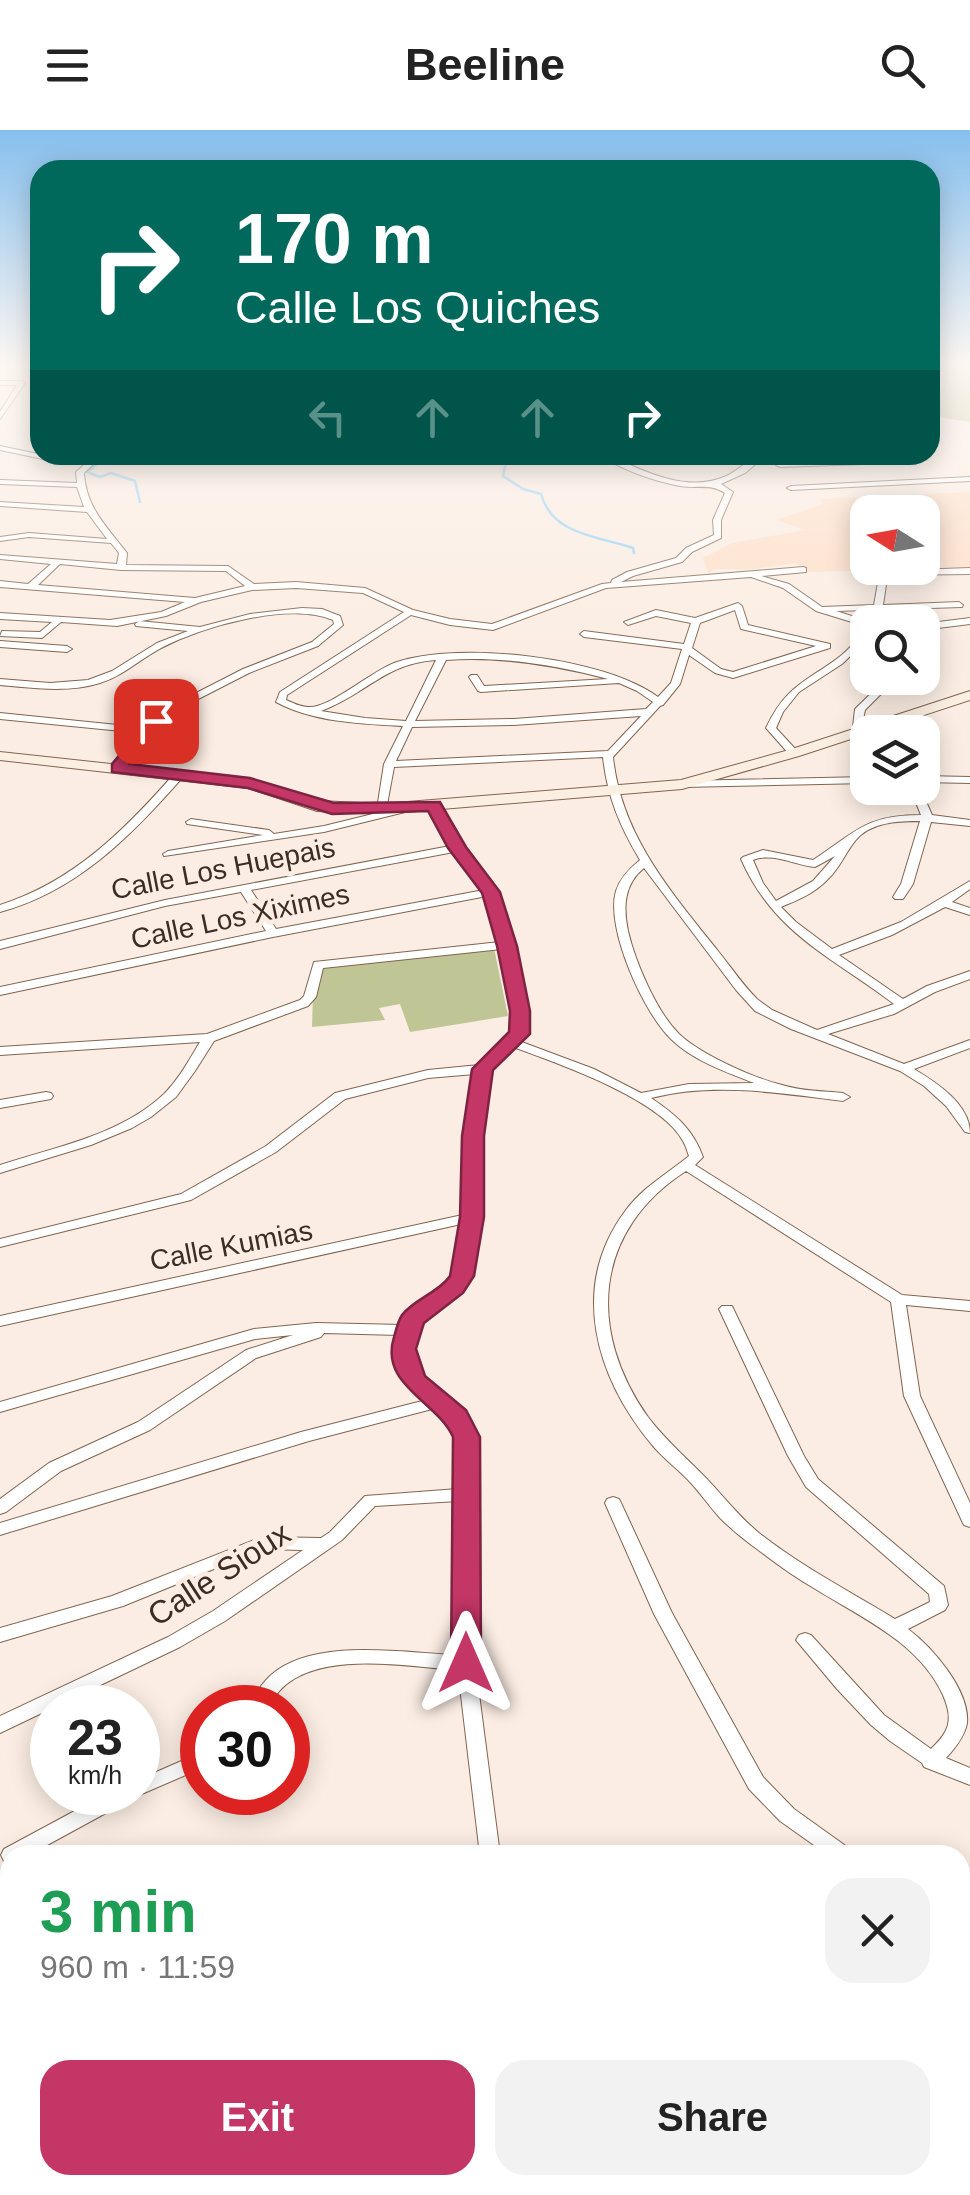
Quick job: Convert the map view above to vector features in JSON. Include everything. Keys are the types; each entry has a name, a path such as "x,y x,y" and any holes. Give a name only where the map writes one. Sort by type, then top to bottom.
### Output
{"street":[{"path":"88,465 80,472 87,510 124,554 122,567"},
{"path":"625,465 671,485 714,482 742,474 751,465"},
{"path":"918,465 919,482"},
{"path":"0,480 18,473"},
{"path":"791,488 970,479"},
{"path":"0,480 80,485"},
{"path":"611,586 630,574 679,560 688,550 718,536 717,520 729,492 714,482"},
{"path":"0,504 87,510"},
{"path":"0,536 56,534 79,542 114,541"},
{"path":"0,557 122,567 229,570 252,588"},
{"path":"31,586 58,562"},
{"path":"112,622 163,614 198,600 252,588 343,588 376,595 410,612 492,627 516,621 590,589 803,570"},
{"path":"878,605 883,577 888,573 970,571"},
{"path":"724,576 776,582 819,610 850,619"},
{"path":"0,584 198,600"},
{"path":"918,605 958,604"},
{"path":"584,634 688,648 718,671 734,675 827,646 744,627 738,606 696,621 656,613 628,622"},
{"path":"819,610 850,608"},
{"path":"0,682 54,685 102,680 156,647 208,630 278,611 323,610 334,614 339,625 314,644 184,702 147,732 118,768"},
{"path":"410,612 281,697 281,702 308,711 407,722 496,722 651,712"},
{"path":"0,616 208,630"},
{"path":"0,638 18,617"},
{"path":"0,638 36,636 60,620"},
{"path":"389,764 610,754 674,684 696,621"},
{"path":"940,625 970,621"},
{"path":"492,627 503,660"},
{"path":"0,638 67,649"},
{"path":"794,753 772,732 782,702 796,688 850,653"},
{"path":"308,711 335,702 396,665 442,658 577,667 627,680 646,689 660,703"},
{"path":"382,809 389,764 442,658"},
{"path":"474,678 481,690 627,680"},
{"path":"859,715 874,695"},
{"path":"912,715 970,695"},
{"path":"0,716 147,732"},
{"path":"682,784 850,736"},
{"path":"610,754 613,792 646,860 694,930 748,998 767,1013 907,1067 944,1094 970,1128"},
{"path":"0,756 263,786 332,809 434,806 682,784 850,780"},
{"path":"0,909 30,898 82,869 127,831 178,776"},
{"path":"940,779 970,780"},
{"path":"899,897 907,884 927,817 922,805"},
{"path":"0,1243 186,1197 271,1149 324,1106 358,1090 428,1074 482,1069 512,1043 519,1034 520,1011 491,892 458,848 434,806"},
{"path":"168,854 370,819 411,807"},
{"path":"902,1004 803,934 774,906 751,870 749,856 767,853 815,864 864,826 927,817 970,823"},
{"path":"191,822 284,835"},
{"path":"774,906 811,891 832,870 848,842"},
{"name":"Calle Los Huepais","path":"0,945 139,909 458,848"},
{"path":"646,860 627,876 619,915 622,940 658,1016 679,1041 694,1051 778,1090"},
{"path":"833,953 904,928 946,904 970,884"},
{"path":"245,889 273,933"},
{"name":"Calle Los Xiximes","path":"0,992 273,933 491,892"},
{"path":"946,904 970,912"},
{"path":"0,1051 210,1038 279,1016 304,1003 318,965 507,946"},
{"path":"817,1034 902,1004 970,974"},
{"path":"0,1169 115,1129 154,1108 174,1090 210,1038"},
{"path":"512,1043 590,1070 639,1096 694,1143 696,1157 646,1193 614,1236 600,1296 600,1322 608,1354 654,1438 728,1514 808,1576 896,1626 933,1666 957,1705 956,1735 931,1761"},
{"path":"907,1067 970,1044"},
{"path":"482,1069 473,1136 472,1217 462,1276 454,1288 412,1319 403,1349 406,1366 416,1382 457,1416 467,1437 466,1663 489,1845"},
{"path":"639,1096 675,1088 778,1090 843,1097"},
{"path":"0,1104 46,1096"},
{"path":"686,1165 898,1300 970,1306"},
{"name":"Calle Kumias","path":"0,1321 472,1217"},
{"path":"898,1300 912,1396 970,1521"},
{"path":"727,1309 812,1483 938,1591 939,1605 896,1626"},
{"path":"0,1407 254,1334 333,1328 406,1330"},
{"path":"0,1508 56,1467 144,1426 251,1354 333,1328"},
{"path":"0,1528 307,1436 439,1402"},
{"name":"Calle Sioux","path":"0,1725 174,1642 219,1616 336,1536 371,1500 468,1496"},
{"path":"613,1503 663,1614 756,1782 787,1815 829,1845"},
{"path":"0,1634 117,1601 262,1543 322,1544"},
{"path":"805,1640 884,1729 931,1761 970,1778"},
{"path":"272,1685 306,1664 332,1660 466,1663"},
{"path":"29,1845 86,1815"}],"shaded area":[{"path":"970,492 970,568 940,569 940,495 905,495"},
{"path":"850,498 850,571 807,572 795,563 755,569 713,569 709,574 703,558 732,543 805,530 776,520 823,504 819,499"}],"green space":[{"path":"494,948 508,1016 410,1032 400,1004 379,1008 385,1020 312,1027 313,995 323,966"}],"waterway":[{"path":"96,465 87,472 100,477 111,473 135,481 140,502"},
{"path":"505,465 503,476 523,489 541,494 547,508 566,526 633,548 634,553"}],"route":[{"path":"156,721 118,768 263,786 332,809 434,806 458,848 491,892 520,1011 519,1034 482,1069 473,1136 472,1217 462,1276 454,1288 412,1319 403,1349 406,1366 416,1382 457,1416 467,1437 466,1663"}]}
